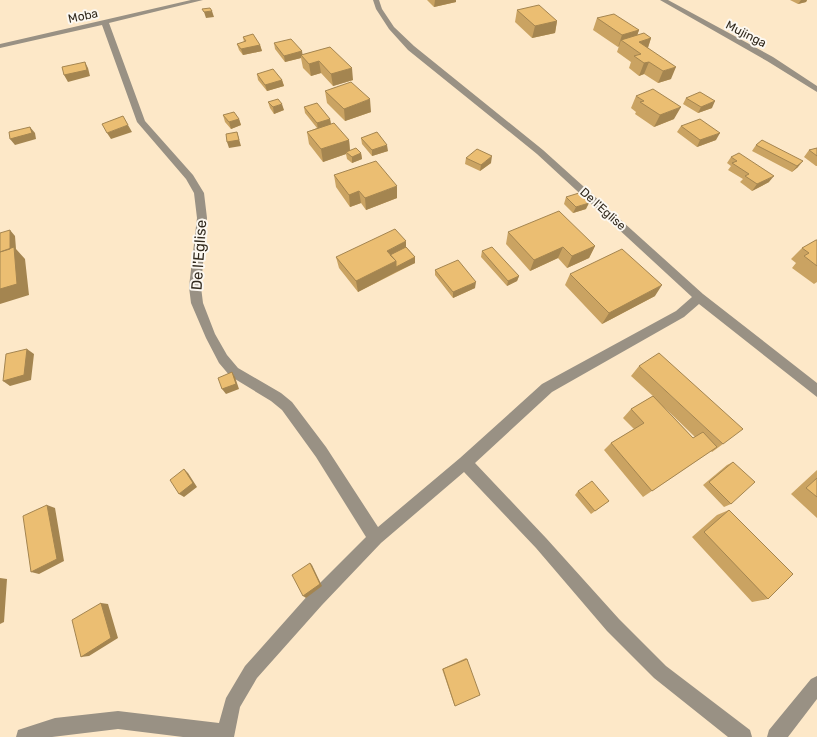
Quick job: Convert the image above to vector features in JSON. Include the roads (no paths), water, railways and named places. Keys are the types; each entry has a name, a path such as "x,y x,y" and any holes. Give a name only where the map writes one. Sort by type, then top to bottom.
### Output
{"street":[{"name":"Moba","path":"0,46 200,0"},
{"name":"De l'Eglise","path":"376,0 379,10 391,28 411,48 540,152 699,296 817,392"},
{"name":"Mujinga","path":"663,0 770,59 817,90"},
{"name":"De l'Eglise","path":"105,23 140,122 190,177 199,193 202,218 195,287 196,303 210,335 223,359 234,372 276,397 287,406 321,452 376,538"},
{"path":"25,737 55,727 118,720 225,735 232,704 251,672 316,599 376,538 465,464 502,428 548,388 580,368 680,314 699,296"},
{"path":"465,464 660,672 743,737"},
{"path":"776,737 817,685"}]}
